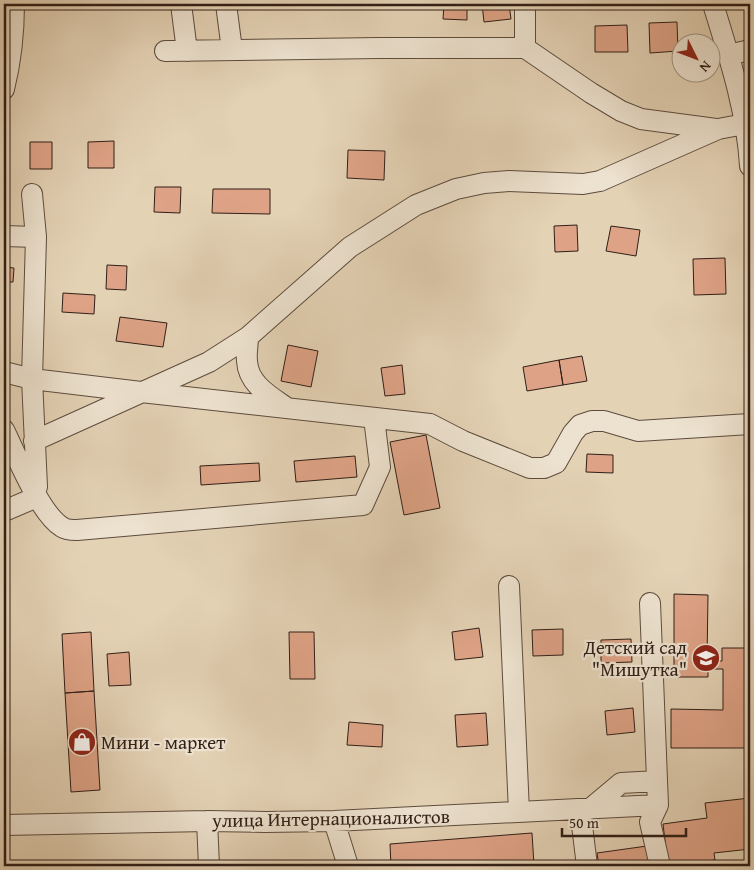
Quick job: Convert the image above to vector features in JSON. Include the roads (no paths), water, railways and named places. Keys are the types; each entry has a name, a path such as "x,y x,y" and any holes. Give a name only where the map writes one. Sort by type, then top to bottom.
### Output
{"street":[{"path":"4,89 10,68 14,36 14,4"},
{"path":"181,4 187,50"},
{"path":"226,4 232,50"},
{"path":"525,4 525,48"},
{"path":"713,4 728,54 745,124 750,166"},
{"path":"165,51 525,48 621,111 641,119 718,130"},
{"path":"728,54 750,50"},
{"path":"34,441 208,362 248,337 350,247 416,205 456,189 484,183 508,180 583,184 600,181 718,130 745,124"},
{"path":"32,194 36,237 32,379 37,497"},
{"path":"4,236 36,237"},
{"path":"248,337 246,363 250,375 261,390 288,409"},
{"path":"4,372 32,379 430,424 464,441 530,468 544,468 556,463 573,433 580,425 592,421 604,421 638,430 750,424"},
{"path":"4,430 37,497 52,520 63,528 77,530 363,506 380,467 374,418"},
{"path":"4,511 37,497"},
{"path":"509,586 518,812"},
{"path":"650,603 658,806 650,822 660,866"},
{"path":"587,866 585,809 620,783 657,781"},
{"name":"улица Интернационалистов","path":"4,825 207,820 264,822 334,821 658,806"},
{"path":"207,820 209,866"},
{"path":"334,821 348,866"}],"place":[{"name":"Детский сад \"Мишутка\"","path":"706,658"},
{"name":"Мини - маркет","path":"82,742"}]}
